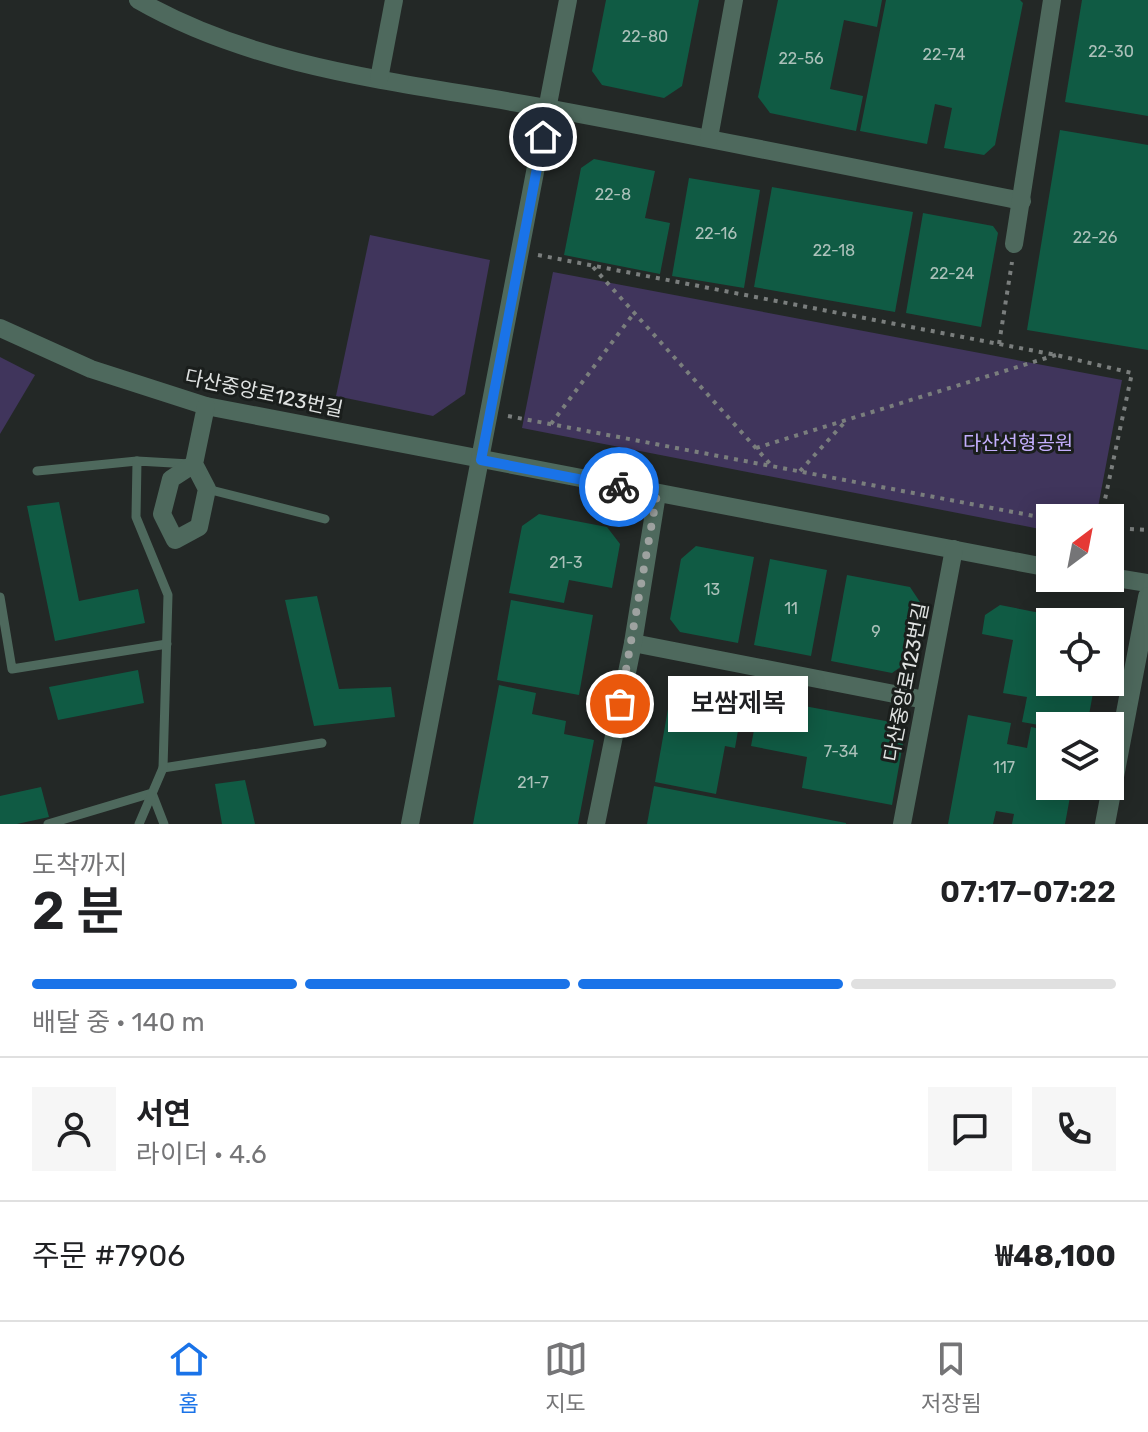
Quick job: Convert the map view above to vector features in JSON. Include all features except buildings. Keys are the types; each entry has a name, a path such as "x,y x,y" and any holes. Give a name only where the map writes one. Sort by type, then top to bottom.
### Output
{"street":[{"path":"138,0 190,26 317,67 709,138 1022,201"},
{"path":"379,79 394,0"},
{"path":"410,824 568,0"},
{"path":"709,138 734,0"},
{"path":"1014,244 1052,0"},
{"name":"다산중앙로123번길","path":"0,328 91,369 206,406 1036,565"},
{"path":"194,464 171,479 162,514 175,540 199,527 207,489 194,464 206,406"},
{"path":"596,824 633,643 657,494"},
{"name":"다산중앙로123번길","path":"902,824 954,549"},
{"path":"1124,579 1148,583"},
{"path":"1105,824 1148,597"},
{"path":"633,643 925,700"}],"lane":[{"path":"37,471 137,461 194,464"},
{"path":"137,461 136,517 168,595 163,768 139,824"},
{"path":"207,489 325,519"},
{"path":"0,597 12,669 167,644"},
{"path":"163,768 322,743"},
{"path":"48,824 152,793"},
{"path":"152,793 164,824"}],"path":[{"path":"999,344 1014,244"},
{"path":"520,252 1056,355 1132,373 1104,504"},
{"path":"591,266 772,466"},
{"path":"551,424 634,313"},
{"path":"756,448 1056,355"},
{"path":"490,413 1036,516"},
{"path":"800,471 847,420"},
{"path":"1124,529 1148,530"}],"green space":[{"path":"370,235 490,260 465,394 433,416 336,396"},
{"name":"다산선형공원","path":"553,272 1122,380 1099,504 1036,504 1036,528 522,428"},
{"path":"0,357 35,375 0,434"}],"way so far":[{"path":"619,487 657,494 620,704"}],"place":[{"name":"보쌈제복","path":"620,704"}],"route":[{"path":"543,137 481,460 619,487"}]}
